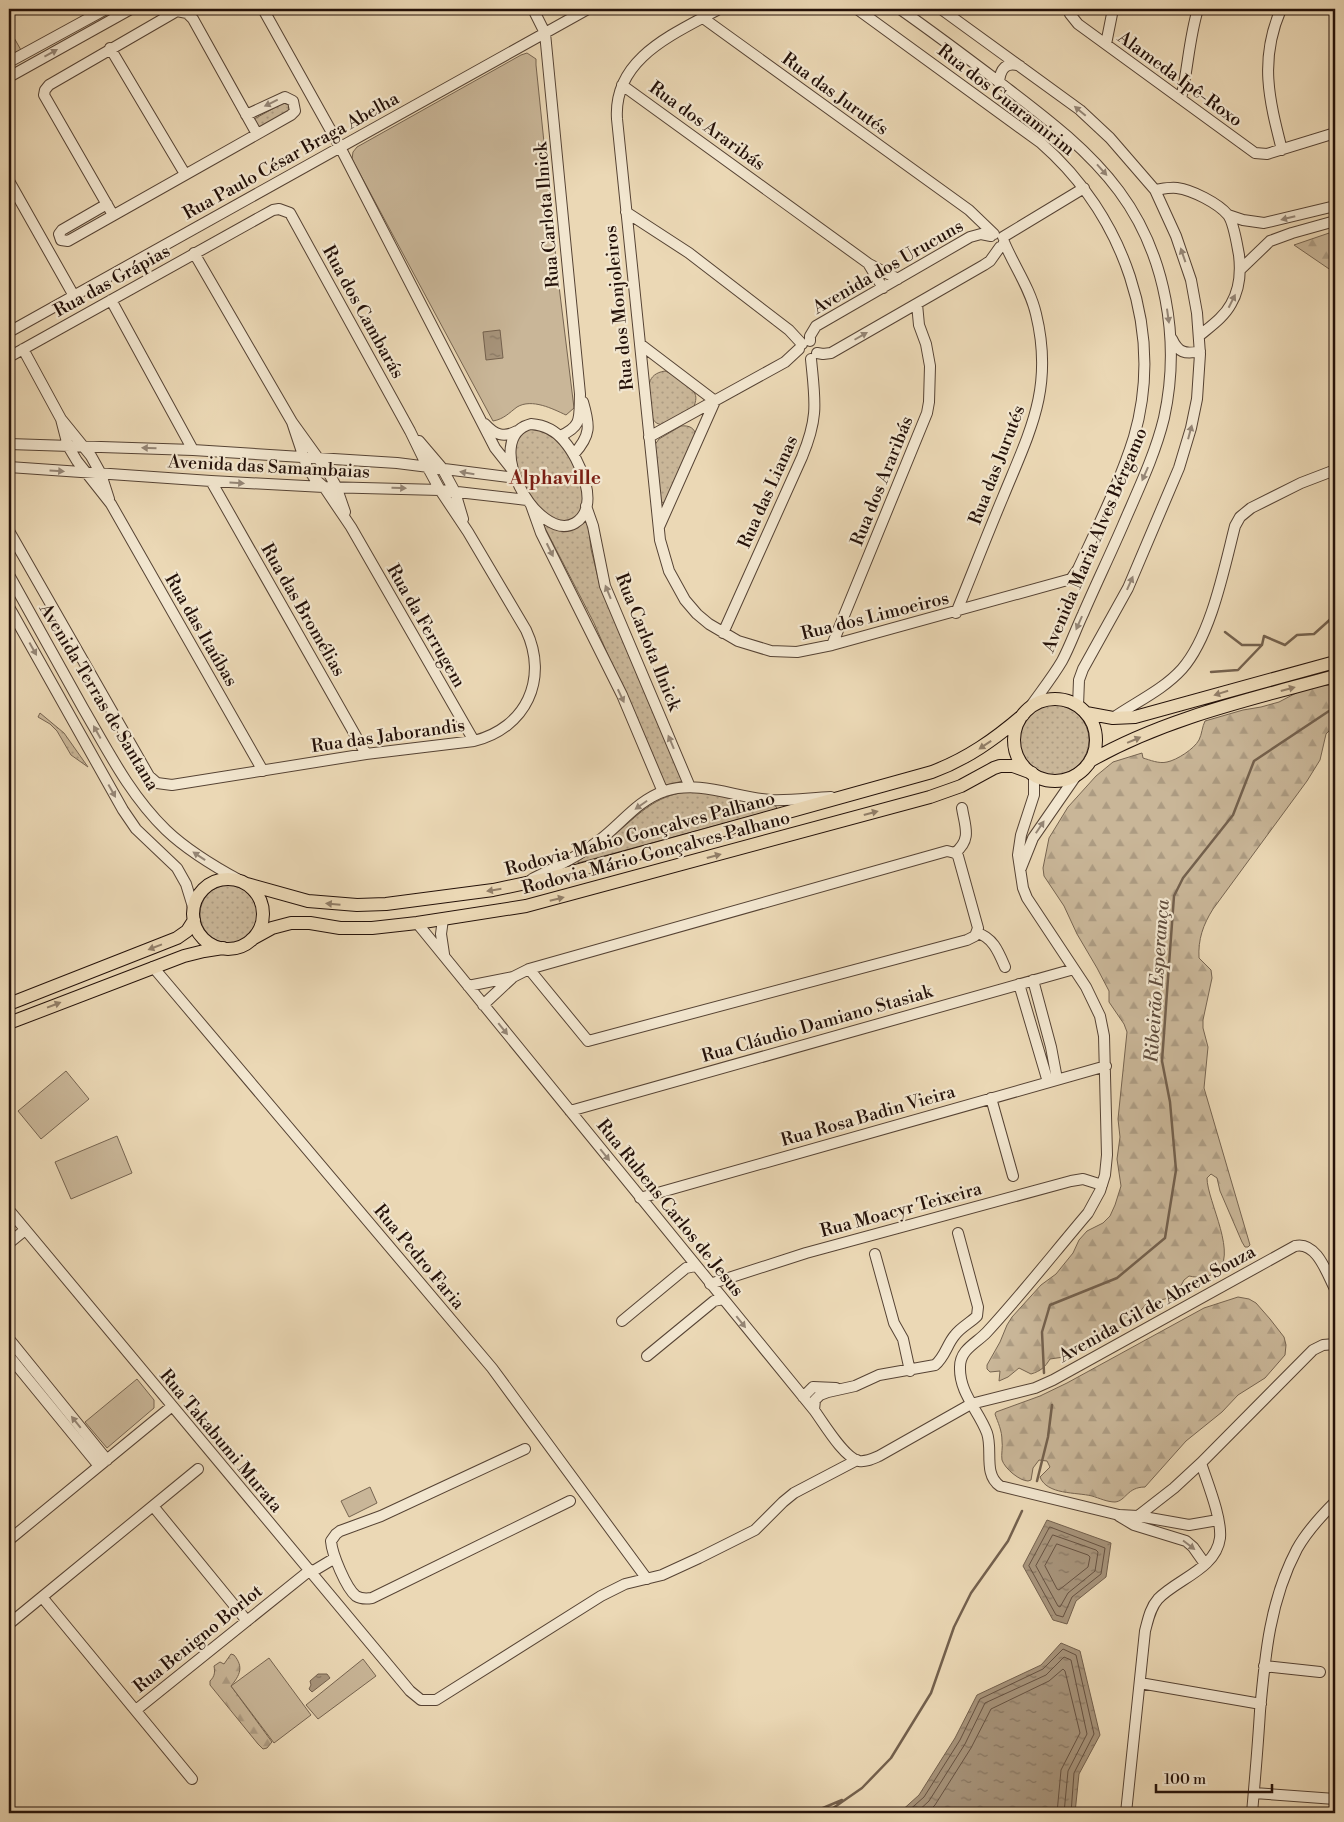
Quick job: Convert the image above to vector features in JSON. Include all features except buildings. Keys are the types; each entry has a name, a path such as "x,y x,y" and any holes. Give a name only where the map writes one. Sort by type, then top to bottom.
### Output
{"main road":[{"path":"1335,662 1134,717 1113,718 1082,710 1068,701 1054,699 1040,702 1025,712 1015,735 1016,749 1022,762 1033,774 1045,779 1059,780 1078,773 1090,761 1158,730 1216,709 1335,676"},
{"path":"1082,710 1090,720 1095,733 1095,747 1090,761"},
{"name":"Rodovia Mabio Gonçalves Palhano","path":"244,883 286,896 337,904 386,904 516,886 932,772 956,762 989,742 1025,712"},
{"name":"Rodovia Mário Gonçalves Palhano","path":"252,939 272,928 296,922 350,928 417,923 526,906 558,899 920,800 961,786 994,768 1013,766 1033,774"},
{"path":"9,1004 177,938 186,931 194,915 201,892 211,883 223,879 244,883 256,893 263,910 262,923 252,939 236,948 223,948 191,954 9,1023"},
{"path":"417,923 426,917 448,912 455,902 455,895"},
{"path":"194,915 197,929 205,940 223,948"}],"street":[{"path":"9,62 106,9"},
{"path":"9,77 131,9"},
{"path":"263,9 340,147 495,448 515,475 541,533 622,695 663,792"},
{"path":"533,9 546,33"},
{"name":"Rua Paulo César Braga Abelha","path":"9,332 588,9"},
{"path":"622,85 632,68 646,51 719,9"},
{"name":"Rua dos Guaramirim","path":"857,9 1040,143 1062,162 1084,188 1104,218 1128,269 1141,323 1143,366 1139,411 1131,444 1116,485 1073,578"},
{"name":"Avenida Maria Alves Bérgamo","path":"900,9 1069,137 1093,160 1119,191 1136,218 1153,256 1163,288 1170,336 1171,366 1162,426 1150,463 1062,660 1025,712"},
{"path":"941,9 1080,110 1110,138 1154,190 1176,236 1188,271 1197,313 1200,351 1197,399 1186,447 1128,588 1083,669 1079,680 1082,710"},
{"path":"1106,44 1113,9"},
{"path":"1181,99 1186,78 1191,31 1198,9"},
{"path":"1281,9 1272,34 1268,74 1269,97 1282,150"},
{"name":"Alameda Ipê-Roxo","path":"1068,10 1075,22 1251,151 1263,154 1282,150 1335,133"},
{"path":"113,215 44,95 44,90 48,85 110,48 177,11 185,12 193,19 257,134"},
{"name":"Rua das Jurutés","path":"703,18 969,210 998,239 1033,301 1043,360 1043,378 1034,421 956,612"},
{"name":"Rua Carlota Ilnick","path":"546,33 580,394 578,423 572,430 560,436"},
{"path":"110,48 185,174"},
{"path":"999,83 1000,72 1005,66 1013,63 1021,66"},
{"name":"Rua dos Monjoleiros","path":"622,85 618,98 617,116 659,528"},
{"name":"Rua dos Araribás","path":"622,85 869,264 898,279"},
{"path":"107,204 62,230 59,234 60,238 63,241 68,241 294,113 296,108 288,98 282,98 246,115"},
{"path":"9,181 74,296"},
{"name":"Avenida dos Urucuns","path":"649,437 807,351 822,354 832,353 918,304 990,261 998,239 1084,188"},
{"path":"1154,190 1177,188 1196,193 1228,215 1243,220 1264,223 1335,206"},
{"name":"Rua das Grápias","path":"9,357 273,210 285,211"},
{"name":"Rua dos Cambarás","path":"285,211 294,218 440,490 468,532 526,630"},
{"path":"626,212 688,253 789,330 807,351"},
{"path":"1199,336 1221,318 1231,304 1238,287 1241,269 1237,243 1228,215"},
{"path":"1241,269 1270,241 1292,233 1335,222"},
{"name":"Avenida dos Urucuns","path":"807,351 810,336 816,326 972,236 982,234 998,239"},
{"name":"Rua da Ferrugem","path":"194,253 292,422 328,472 336,486 351,527"},
{"name":"Rua dos Araribás","path":"869,264 882,288"},
{"path":"111,300 193,450"},
{"name":"Rua dos Araribás","path":"832,646 927,413 930,366 926,344 919,325 918,304"},
{"name":"Rua dos Araribás","path":"905,311 919,325"},
{"path":"1170,336 1177,349 1182,352 1200,351"},
{"path":"640,344 715,401 659,528"},
{"name":"Rua das Itaúbas","path":"23,350 61,419 92,456 101,474 110,504"},
{"name":"Rua das Lianas","path":"723,633 802,457 812,428 816,404 807,351"},
{"name":"Rua Carlota Ilnick","path":"574,454 586,439 589,427 580,394"},
{"name":"Rua das Itaúbas","path":"61,419 68,446 110,504 263,771"},
{"path":"481,420 496,434 506,436 526,425 537,424 548,428 560,436 574,454 581,468 587,501 579,520 565,526 555,524 545,519 529,503"},
{"name":"Rua da Ferrugem","path":"292,422 304,457 315,479 324,487 351,527 474,740"},
{"name":"Rua dos Cambarás","path":"410,431 442,468 455,492 468,532"},
{"path":"515,475 510,451 512,440 517,431"},
{"name":"Avenida das Samambaias","path":"9,444 193,450 427,466 480,475 515,475"},
{"name":"Avenida das Samambaias","path":"9,467 212,482 440,490 529,503"},
{"path":"1113,718 1169,681 1182,669 1194,651 1204,632 1235,526 1240,517 1251,508 1301,483 1335,470"},
{"name":"Rua das Bromélias","path":"212,482 366,754"},
{"name":"Rua Carlota Ilnick","path":"587,501 605,586 690,787"},
{"name":"Rua dos Limoeiros","path":"659,528 664,558 674,583 697,614 723,633 752,646 779,652 797,652 832,646 1065,582 1073,578"},
{"name":"Rua das Jaborandis","path":"9,531 150,776 157,783 165,785 490,737 510,724 522,711 530,692 534,677 535,658 526,630"},
{"name":"Avenida Terras de Santana","path":"9,575 108,752 134,793 153,816 177,840 202,859 244,883"},
{"name":"Avenida Terras de Santana","path":"9,606 123,810 140,832 177,868 186,884 194,915"},
{"path":"1020,871 1033,838 1078,773"},
{"path":"1033,774 1034,795 1019,845 1018,862 1023,888 1027,898 1086,987 1100,1016 1104,1036 1106,1066 1107,1155 1102,1185 1098,1197 1088,1213 988,1331 963,1355 960,1364 961,1377 970,1404 988,1433 990,1466 996,1484 1006,1489 1136,1520 1186,1541 1193,1547 1205,1564"},
{"path":"516,886 579,854 603,838 634,809 663,792 690,787 715,789 771,800 842,797"},
{"path":"956,853 966,838 962,808"},
{"path":"468,986 513,977 529,969 947,851 956,853"},
{"path":"956,853 977,923 977,933"},
{"name":"Rua Rubens Carlos de Jesus","path":"443,919 440,934 445,957"},
{"name":"Rua Rubens Carlos de Jesus","path":"417,923 814,1410 844,1450 857,1460"},
{"path":"529,969 588,1041 957,942 971,938 977,933 983,934 992,942 998,950 1005,967"},
{"name":"Rua Pedro Faria","path":"153,967 492,1368 647,1579"},
{"name":"Rua Cláudio Damiano Stasiak","path":"570,1111 1074,969"},
{"path":"484,1005 513,977"},
{"path":"1033,980 1051,1047 1053,1081"},
{"path":"1019,984 1053,1081"},
{"name":"Rua Rosa Badin Vieira","path":"640,1198 1106,1066"},
{"path":"991,1098 1012,1176"},
{"name":"Rua Moacyr Teixeira","path":"710,1284 806,1253 1071,1181 1089,1180 1102,1185"},
{"name":"Rua Takabumi Murata","path":"9,1210 410,1692 421,1700 436,1700 601,1596 624,1584 647,1579"},
{"path":"9,1243 25,1230"},
{"path":"814,1410 815,1400 828,1392 844,1389 879,1375 933,1366 938,1362 956,1334 975,1318 978,1314 978,1307 958,1233"},
{"name":"Avenida Gil de Abreu Souza","path":"857,1460 865,1461 879,1456 970,1404 1044,1384 1295,1246 1307,1246 1315,1253 1335,1290"},
{"path":"875,1254 894,1323 903,1339 910,1371"},
{"path":"622,1321 686,1268 695,1266"},
{"path":"647,1356 714,1301 723,1299"},
{"path":"9,1339 30,1373 99,1466"},
{"path":"1136,1520 1201,1463 1313,1350 1324,1345 1335,1344"},
{"path":"9,1356 30,1373 107,1460"},
{"path":"803,1397 813,1387 829,1386 844,1389"},
{"path":"9,1540 171,1407"},
{"path":"525,1449 381,1516 336,1534 331,1541 335,1558 354,1594 364,1599 372,1598 570,1501"},
{"path":"647,1579 662,1575 755,1530 782,1502 794,1493 857,1460"},
{"path":"1126,1813 1145,1631 1149,1612 1158,1599 1205,1564 1214,1554 1220,1536 1218,1520 1201,1463"},
{"path":"9,1624 198,1469"},
{"path":"1252,1813 1264,1666 1272,1614 1284,1575 1298,1547 1314,1523 1335,1502"},
{"path":"153,1506 247,1621"},
{"path":"1136,1520 1189,1524 1218,1520"},
{"path":"293,1552 297,1572 295,1582"},
{"path":"281,1595 295,1582 335,1558"},
{"path":"281,1595 288,1592 312,1572"},
{"name":"Rua Benigno Borlot","path":"136,1710 281,1595"},
{"path":"42,1597 192,1779"},
{"path":"1264,1666 1320,1672"},
{"path":"1140,1683 1261,1704"},
{"path":"1254,1793 1335,1799"}],"green space":[{"path":"9,29 21,50 9,56"},
{"path":"527,53 536,59 558,278 574,408 566,415 542,405 529,404 517,407 503,417 493,421 352,159 353,152 357,147"},
{"path":"283,103 289,105 289,111 260,128 258,127 254,119"},
{"path":"1335,231 1335,273 1294,245"},
{"path":"665,371 677,377 690,388 695,394 696,399 694,407 663,425 658,424 652,417 649,387 651,378 654,375"},
{"path":"681,426 691,428 696,436 667,501 662,503 654,446 659,439"},
{"path":"528,429 542,431 555,440 567,452 576,467 583,498 580,510 572,519 561,521 550,516 538,506 521,477 516,461 515,447 519,437"},
{"path":"586,520 588,522 591,549 600,586 683,781 666,785 664,783 594,623 544,526 546,524 557,529 566,530"},
{"path":"1335,685 1335,725 1326,734 1320,760 1307,781 1213,909 1200,938 1199,958 1211,970 1212,978 1203,1020 1208,1047 1204,1088 1250,1245 1245,1247 1242,1242 1220,1191 1217,1178 1211,1174 1207,1178 1208,1188 1220,1228 1224,1255 1222,1266 1215,1273 1202,1277 1189,1276 1184,1280 1177,1293 1165,1299 1148,1302 1131,1322 1064,1357 1050,1359 1037,1372 1031,1374 1019,1368 1008,1377 999,1381 1000,1371 990,1372 987,1369 987,1365 1012,1317 1041,1285 1056,1274 1073,1253 1079,1240 1087,1231 1103,1223 1110,1216 1121,1186 1117,1159 1120,1137 1118,1119 1127,1032 1124,1024 1109,1002 1109,991 1097,968 1077,934 1064,906 1044,876 1043,868 1049,838 1068,807 1096,776 1113,762 1142,753 1143,758 1152,761 1171,761 1185,754 1197,743 1205,721 1279,702 1298,692 1317,686"},
{"path":"1054,705 1067,708 1079,715 1086,727 1089,740 1086,753 1079,765 1067,772 1054,775 1041,772 1029,765 1022,753 1019,740 1022,727 1029,715 1041,708"},
{"path":"40,713 64,733 88,767 71,755 57,731 38,717"},
{"path":"685,792 708,793 740,800 774,804 777,808 578,863 578,861 604,843 649,806 674,794"},
{"path":"223,885 235,885 250,893 258,908 258,920 250,935 235,943 223,943 208,935 200,920 200,908 208,893"},
{"path":"66,1071 89,1099 41,1139 18,1111"},
{"path":"117,1136 132,1173 71,1199 55,1162"},
{"path":"1238,1297 1249,1299 1256,1303 1270,1319 1284,1337 1286,1345 1285,1355 1265,1378 1238,1395 1222,1412 1186,1441 1145,1487 1134,1489 1119,1501 1112,1502 1092,1496 1063,1492 1049,1487 1040,1477 1050,1467 1047,1461 1039,1460 1033,1468 1031,1480 1028,1481 1017,1477 1006,1467 1002,1460 1002,1437 996,1412 1040,1396 1067,1383 1204,1308"},
{"path":"137,1379 154,1400 154,1408 107,1448 85,1422"},
{"path":"370,1487 377,1503 349,1517 341,1501"},
{"path":"231,1654 237,1659 240,1671 231,1686 272,1742 267,1748 263,1749 258,1744 210,1685 214,1674 214,1666 220,1662 224,1664"},
{"path":"269,1658 311,1715 274,1743 231,1686"},
{"path":"363,1659 376,1676 318,1719 306,1705"}],"water":[{"path":"500,330 503,358 486,360 483,332"},
{"path":"1047,1520 1111,1543 1106,1577 1076,1601 1067,1624 1053,1620 1023,1566"},
{"path":"1061,1643 1080,1651 1100,1735 1079,1774 1075,1813 899,1813 919,1795 955,1738 977,1695 1041,1665"},
{"path":"318,1674 327,1674 330,1678 312,1692 309,1689 310,1681"}],"waterway":[{"path":"1211,672 1238,670 1262,645 1264,636 1285,645 1297,635 1314,634 1335,617"},
{"path":"1225,632 1242,645 1262,645"},
{"name":"Ribeirão Esperança","path":"1044,1373 1042,1332 1050,1305 1117,1278 1165,1238 1176,1170 1170,1102 1162,1061 1174,896 1183,878 1233,815 1254,761 1335,707"},
{"name":"Ribeirão Esperança","path":"1037,1481 1048,1437 1052,1405"},
{"name":"Ribeirão Esperança","path":"826,1813 862,1788 891,1758 931,1693 954,1627 971,1593 1008,1541 1022,1511"},
{"path":"811,1813 842,1800"}],"district":[{"name":"Alphaville","path":"555,478"}]}
